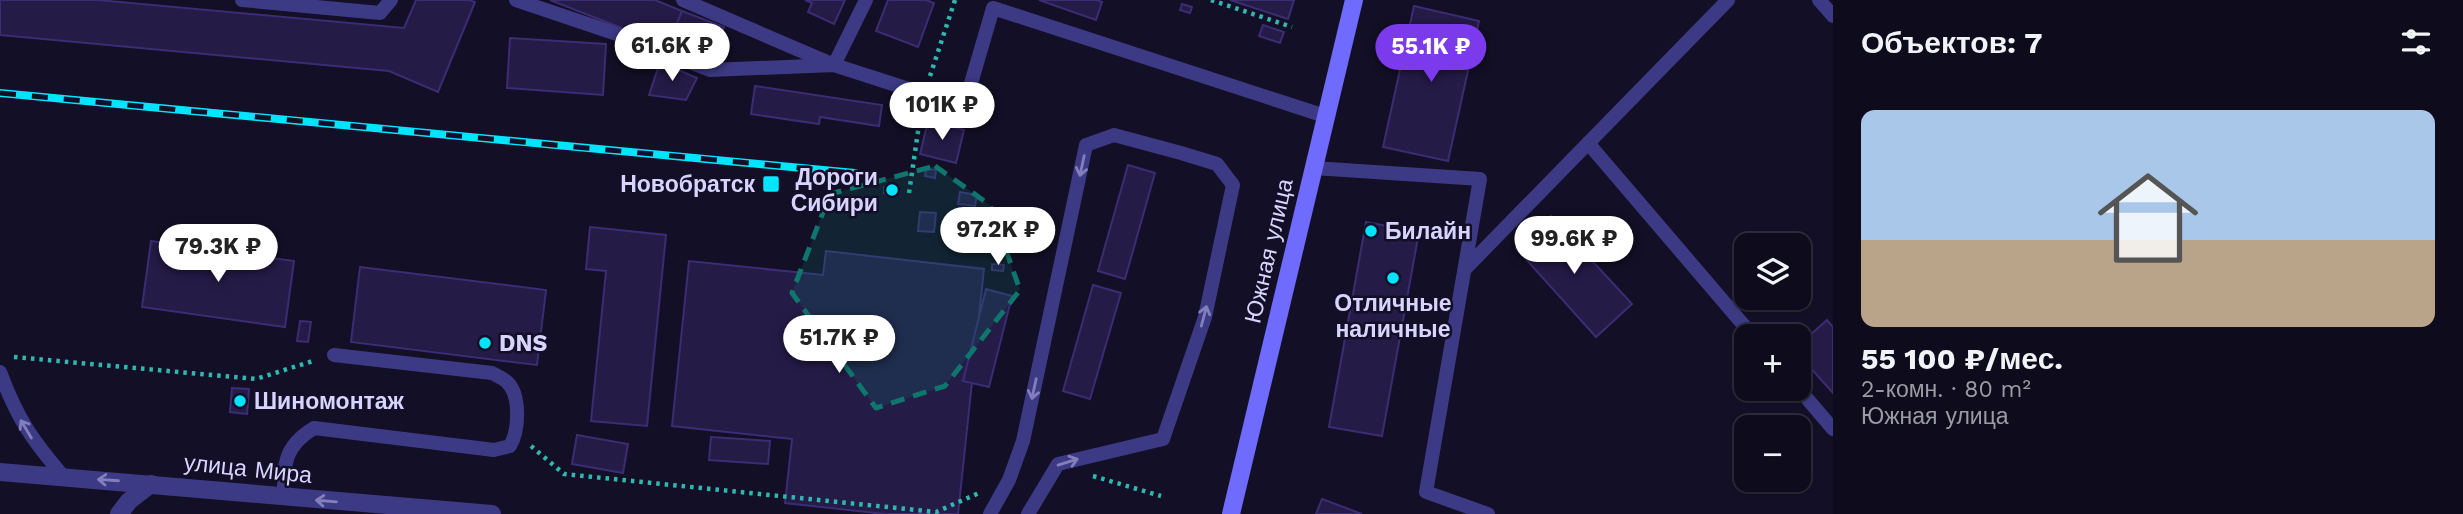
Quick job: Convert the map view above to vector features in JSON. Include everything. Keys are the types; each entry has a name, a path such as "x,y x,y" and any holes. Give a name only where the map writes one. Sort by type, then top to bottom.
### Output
{"main road":[{"name":"Южная улица","path":"1231,514 1354,0"}],"street":[{"name":"улица Мира","path":"0,472 492,514"},
{"path":"119,514 129,501 152,484"}],"lane":[{"path":"242,0 380,13 391,0"},
{"path":"516,0 617,34 710,70 834,65"},
{"path":"683,0 834,65 924,94 965,104 993,8 1325,116"},
{"path":"834,65 866,0"},
{"path":"1819,0 1833,16"},
{"path":"1464,270 1719,3"},
{"path":"990,514 1009,480 1023,441 1086,145 1114,135 1217,164 1233,185 1205,317 1163,439 1058,464 1028,514"},
{"path":"1588,143 1744,324"},
{"path":"1314,168 1480,179 1426,492 1489,514"},
{"path":"284,497 285,460 291,447 302,435 314,428 495,450 510,446 517,434 516,404 509,384 492,373 334,355"},
{"path":"0,372 14,409 30,436 64,477"},
{"path":"1809,401 1833,429"}],"path":[{"path":"1212,0 1292,27"},
{"path":"13,357 256,379 334,355"},
{"path":"517,434 564,474 936,512 1009,480"},
{"path":"1052,474 1084,474 1161,496"}],"highlighted area":[{"path":"935,166 990,205 1020,290 945,386 876,408 792,293 830,194"}],"building":[{"path":"0,0 98,0 404,28 416,0 475,2 438,92 389,71 0,35"},
{"path":"550,0 655,0 682,11 668,46"},
{"path":"805,0 845,0 834,24 808,12 812,3"},
{"path":"888,0 926,0 934,3 918,47 876,31"},
{"path":"1039,0 1096,0 1102,2 1096,20"},
{"path":"1230,0 1294,0 1288,19"},
{"path":"1182,4 1192,7 1190,13 1180,10"},
{"path":"1414,6 1479,21 1448,161 1383,147"},
{"path":"682,11 724,27 710,63 668,46"},
{"path":"1263,25 1284,32 1280,43 1259,36"},
{"path":"510,38 606,44 603,95 507,88"},
{"path":"660,62 697,78 686,100 649,95"},
{"path":"755,86 882,105 879,126 820,117 819,124 751,114"},
{"path":"928,121 964,130 956,163 920,154"},
{"path":"1128,165 1155,173 1125,279 1098,271"},
{"path":"926,169 936,170 935,178 925,176"},
{"path":"884,187 896,188 895,194 884,193"},
{"path":"960,192 977,195 975,206 958,204"},
{"path":"920,212 936,213 934,232 918,231"},
{"path":"1551,216 1632,304 1596,337 1516,248"},
{"path":"1366,222 1419,232 1382,436 1329,427"},
{"path":"590,227 666,235 647,426 591,421 606,271 586,269"},
{"path":"151,241 294,261 285,327 142,307"},
{"path":"826,251 984,269 958,514 885,514 785,503 792,439 672,426 689,261 823,275"},
{"path":"992,264 1004,265 1003,271 992,270"},
{"path":"360,267 546,290 537,365 351,342"},
{"path":"1093,285 1121,293 1090,399 1063,391"},
{"path":"986,289 1012,296 989,387 963,381"},
{"path":"1827,320 1833,327 1833,393 1811,368 1811,334"},
{"path":"300,321 311,322 308,342 297,341"},
{"name":"Шиномонтаж","path":"232,388 249,389 247,414 230,412"},
{"path":"577,435 628,444 623,473 572,464"},
{"path":"711,437 770,441 768,464 709,460"},
{"path":"1322,499 1362,514 1316,514"}],"railway":[{"path":"0,93 855,173"}],"place":[{"name":"Новобратск","path":"771,184"},
{"name":"Дороги Сибири","path":"892,190"},
{"name":"Билайн","path":"1371,231"},
{"name":"Отличные наличные","path":"1393,278"},
{"name":"DNS","path":"485,343"},
{"name":"Шиномонтаж","path":"240,401"}]}
